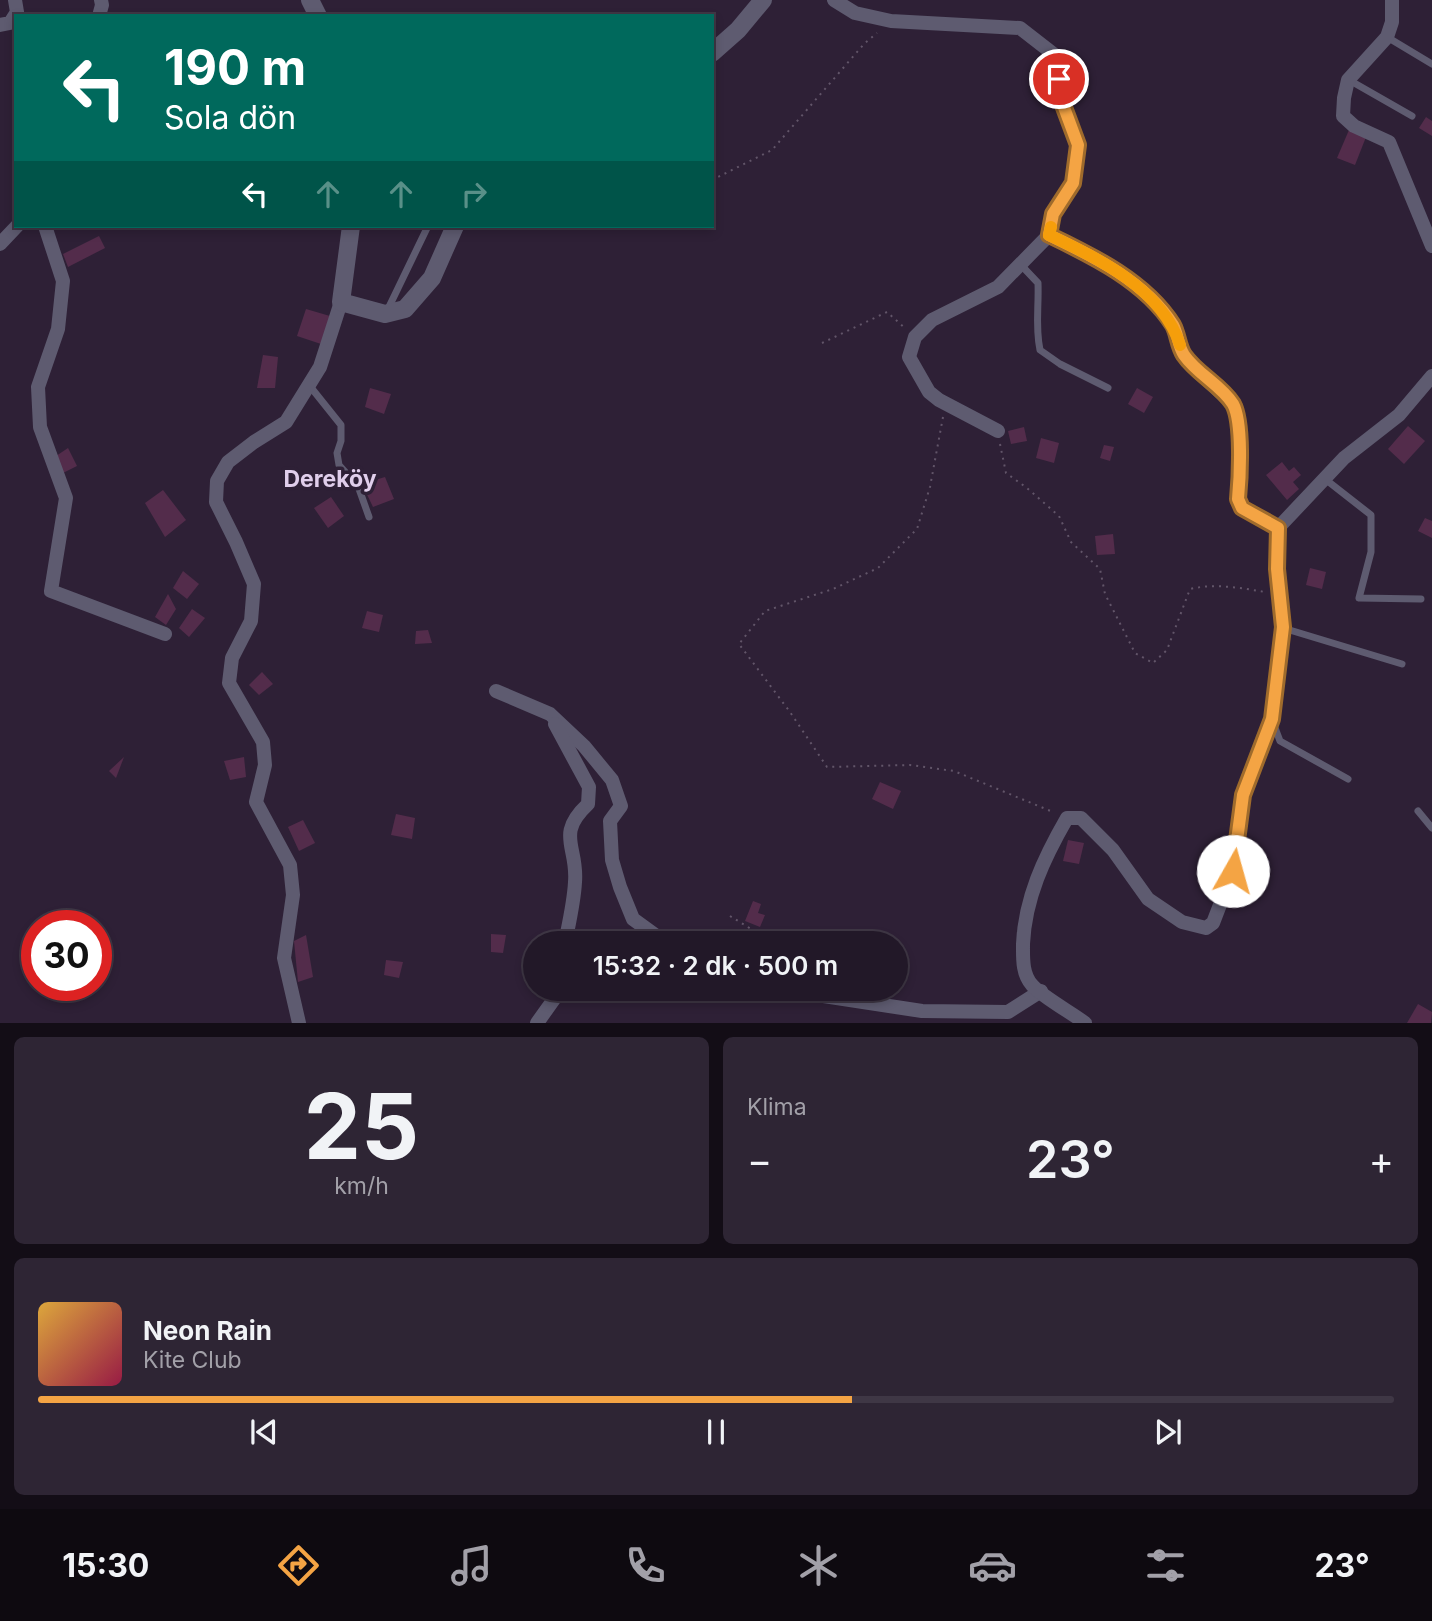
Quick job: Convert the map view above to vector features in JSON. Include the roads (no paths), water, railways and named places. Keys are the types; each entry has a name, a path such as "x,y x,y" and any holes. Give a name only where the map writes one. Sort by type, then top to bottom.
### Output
{"street":[{"path":"714,51 738,30 763,0"},
{"path":"834,0 855,13 891,21 1020,28 1056,56 1062,102 1078,145 1073,183 1053,214 1049,235 998,287 932,320 915,337 908,357 929,392 998,431"},
{"path":"1392,0 1392,22 1387,37 1348,80 1343,116 1354,126 1389,142 1432,246"},
{"path":"0,25 10,23 14,17"},
{"path":"0,244 15,228"},
{"path":"46,228 63,281 58,329 38,387 40,427 66,498 51,591 165,634"},
{"path":"299,1023 284,958 293,895 290,865 256,802 265,765 263,742 229,683 232,658 251,621 254,584 216,502 217,481 228,462 286,422 320,367 341,302 351,228"},
{"path":"341,302 385,314 405,309 432,278 454,228"},
{"path":"1049,235 1086,252 1145,292 1174,326 1182,353 1195,369 1233,404 1240,424 1238,499 1242,508 1278,528"},
{"path":"1085,1023 1031,985 1022,965 1024,926 1030,896 1040,870 1067,818 1081,818 1105,842 1148,899 1182,922 1206,928 1213,923 1233,871 1243,795 1272,719 1283,627 1277,569 1278,528 1344,458 1399,415 1432,376"},
{"path":"496,691 550,714 584,746 612,780 621,806 610,821 612,860 633,919 650,931"},
{"path":"550,714 589,787 587,804 572,819 570,838 576,880 567,931"},
{"path":"856,1001 922,1011 1007,1012 1041,991"},
{"path":"537,1023 553,1001"}],"lane":[{"path":"1387,37 1432,64"},
{"path":"1348,80 1412,116"},
{"path":"385,314 427,228"},
{"path":"1021,265 1038,283 1036,330 1040,350 1060,364 1108,388"},
{"path":"309,384 341,425 341,441 337,453 339,465 358,486 369,517"},
{"path":"1325,479 1371,515 1371,552 1359,597 1421,599"},
{"path":"1283,627 1402,664"},
{"path":"1272,719 1280,741 1349,779"},
{"path":"1418,811 1432,828"}],"district":[{"name":"Dereköy","path":"330,479"}]}
